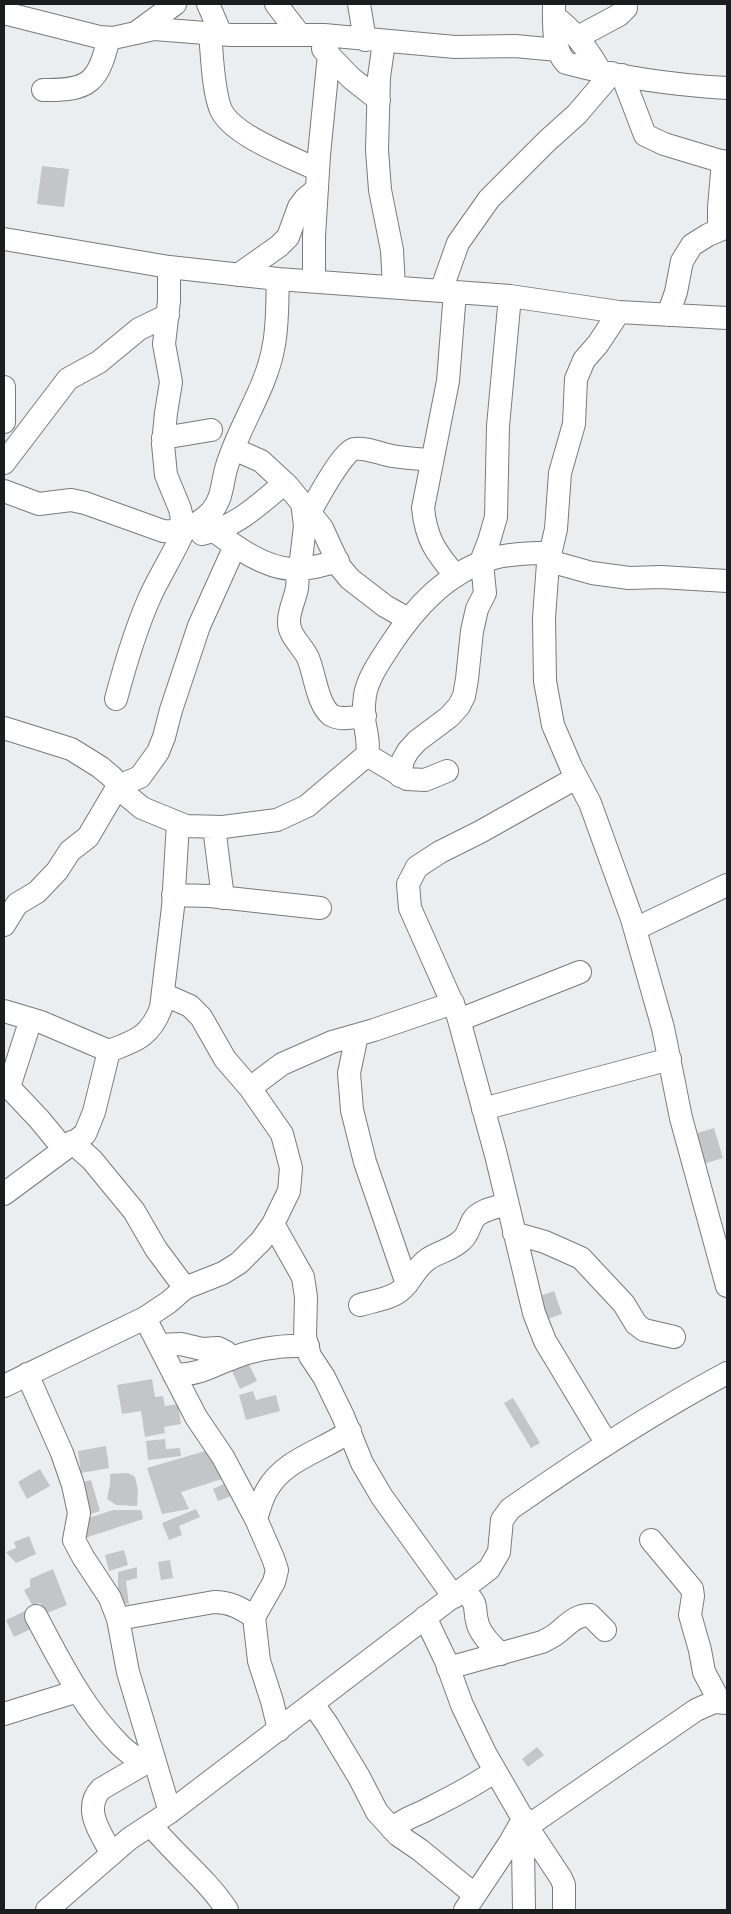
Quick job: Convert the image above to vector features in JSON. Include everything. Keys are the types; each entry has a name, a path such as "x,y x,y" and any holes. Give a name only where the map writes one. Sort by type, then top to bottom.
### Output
{"street":[{"path":"137,32 175,4"},
{"path":"208,4 215,33 216,87 220,110 229,122 246,136 318,179"},
{"path":"358,4 375,41 379,77 377,150 380,190 392,250 394,287"},
{"path":"275,7 300,35 329,54 351,78 379,100"},
{"path":"554,10 612,73 636,108 645,135 664,144 725,162 723,229 692,245 682,260 676,292 668,315"},
{"path":"554,10 558,50 566,63 690,86 727,88"},
{"path":"578,37 616,10"},
{"path":"4,13 108,38 154,29 215,33 324,35 455,47 516,46 558,50"},
{"path":"43,90 72,90 93,79 100,70 108,38"},
{"path":"314,282 314,236 329,54"},
{"path":"456,576 431,544 424,527 423,508 448,381 448,291 458,243 489,200 577,114 612,73"},
{"path":"238,274 279,246 288,237 299,206 318,179"},
{"path":"4,239 169,267 278,279 510,296 619,312 727,318"},
{"path":"116,699 129,653 149,598 181,533 182,518 180,509 166,475 163,438 171,382 164,344 168,315 169,267"},
{"path":"181,533 211,512 219,500 226,468 247,415 266,377 274,344 278,279"},
{"path":"400,776 403,760 408,752 422,736 449,717 459,706 464,696 469,669 472,631 477,610 485,593 481,563 496,517 498,426 510,296"},
{"path":"619,312 598,344 584,360 576,379 574,424 560,473 556,529 550,557 544,618 545,681 552,725 576,778 590,802 635,929 663,1028 682,1118 718,1214 727,1286"},
{"path":"4,464 68,379 99,362 139,330 168,315"},
{"path":"4,387 4,422"},
{"path":"163,438 211,430"},
{"path":"234,449 261,461 302,496 350,579 385,606 408,619"},
{"path":"4,925 17,904 37,892 56,871 70,851 88,837 118,786 140,777 158,752 226,543 244,517 302,496 352,449 391,456 432,460"},
{"path":"4,491 39,504 71,500 84,503 163,531 226,543 273,565 299,568 338,561"},
{"path":"302,496 305,526 297,588 289,622 290,630 292,636 308,657 318,691 324,707 329,713 339,718 365,716"},
{"path":"216,505 226,543"},
{"path":"4,728 71,749 100,767 124,793 142,808 186,826 223,827 277,820 306,806 366,755 369,745 368,732 364,724 365,694 374,671 408,619 438,587 456,576 481,563 496,558 550,557 592,573 629,578 661,577 727,581"},
{"path":"366,755 407,779 425,780 447,771"},
{"path":"576,778 480,832 440,852 417,867 408,884 410,908 456,1012 484,1109 534,1313 545,1341 607,1444"},
{"path":"4,1011 31,1019 109,1051 147,1034 156,1021 161,1008 173,895 178,823"},
{"path":"214,827 223,898"},
{"path":"635,929 727,885"},
{"path":"173,895 320,908"},
{"path":"250,1088 282,1064 332,1042 456,1012 580,972"},
{"path":"4,1386 145,1318 169,1302 185,1288 223,1273 239,1263 261,1241 273,1224 290,1191 291,1168 282,1134 250,1088 225,1059 201,1017 190,1006 162,994"},
{"path":"31,1019 6,1084 39,1119 68,1145 92,1160 134,1211 156,1249 185,1288"},
{"path":"357,1035 348,1073 352,1110 365,1162 407,1284"},
{"path":"4,1194 84,1134 94,1112 109,1051"},
{"path":"484,1109 670,1059"},
{"path":"360,1305 388,1298 399,1292 407,1284 418,1267 431,1257 461,1241 468,1232 474,1218 488,1210 507,1204"},
{"path":"273,1224 303,1277 306,1297 305,1337 310,1356 324,1377 350,1431 362,1463 382,1497 458,1593 475,1602 481,1632 500,1654"},
{"path":"514,1233 545,1242 581,1258 624,1304 636,1324 644,1330 674,1337"},
{"path":"145,1318 196,1417 223,1457 245,1498 273,1558 276,1570 274,1582 254,1617 259,1661 279,1730"},
{"path":"160,1345 182,1344 202,1349 218,1348 226,1352 231,1359"},
{"path":"174,1375 196,1373 231,1359 269,1348 308,1346"},
{"path":"51,1909 129,1839 170,1812 489,1569 499,1552 502,1520 510,1509 607,1444 694,1390 727,1373"},
{"path":"27,1374 62,1453 73,1485 79,1513 74,1540 110,1598 118,1619 128,1672 149,1761 170,1812"},
{"path":"256,1519 267,1489 281,1472 301,1458 336,1442 350,1431"},
{"path":"245,1498 260,1486 275,1480"},
{"path":"651,1540 692,1589 693,1596 690,1616 704,1672 724,1703"},
{"path":"118,1619 214,1602 225,1602 238,1606 254,1617"},
{"path":"448,1668 542,1642 556,1635 569,1622 581,1615 590,1615 605,1630"},
{"path":"36,1616 78,1691 96,1717 121,1745 149,1761"},
{"path":"425,1617 462,1705 495,1771 523,1824 564,1885 564,1910"},
{"path":"4,1714 78,1691"},
{"path":"313,1704 359,1776 377,1812 392,1829 470,1903 523,1824 696,1710 714,1702 724,1703"},
{"path":"112,1854 95,1822 92,1807 95,1796 101,1789 149,1761"},
{"path":"392,1829 409,1816 428,1810 469,1789 495,1771"},
{"path":"523,1824 524,1910"},
{"path":"151,1825 180,1858 208,1884 227,1910"}],"building":[{"path":"42,166 69,169 64,207 37,204"},
{"path":"714,1128 723,1158 703,1164 694,1134"},
{"path":"554,1291 562,1314 545,1320 537,1297"},
{"path":"249,1364 257,1381 240,1389 232,1371"},
{"path":"152,1379 155,1397 163,1396 165,1406 178,1404 181,1424 164,1427 165,1433 145,1437 141,1411 122,1414 117,1385"},
{"path":"253,1391 256,1400 276,1395 280,1411 246,1420 239,1395"},
{"path":"513,1398 540,1443 531,1448 504,1403"},
{"path":"165,1439 166,1449 180,1448 181,1456 148,1460 146,1441"},
{"path":"106,1446 109,1468 81,1473 78,1451"},
{"path":"212,1449 225,1478 181,1492 189,1509 162,1514 147,1468"},
{"path":"40,1469 50,1486 27,1499 18,1482"},
{"path":"128,1473 135,1477 138,1490 137,1506 116,1505 107,1499 110,1474"},
{"path":"91,1480 100,1511 82,1517 73,1485"},
{"path":"226,1483 231,1496 218,1501 213,1489"},
{"path":"196,1509 200,1517 179,1526 182,1535 169,1540 162,1523"},
{"path":"113,1510 141,1510 143,1519 85,1538 79,1521"},
{"path":"29,1536 36,1554 16,1563 6,1552 16,1548 14,1542"},
{"path":"124,1550 128,1565 109,1571 105,1555"},
{"path":"170,1560 173,1578 161,1580 158,1562"},
{"path":"137,1567 137,1578 126,1581 129,1604 118,1603 118,1572"},
{"path":"53,1569 67,1605 47,1613 40,1603 32,1605 24,1590 30,1587 30,1579"},
{"path":"29,1609 31,1629 14,1637 6,1620"},
{"path":"537,1747 544,1755 528,1767 522,1759"}]}
